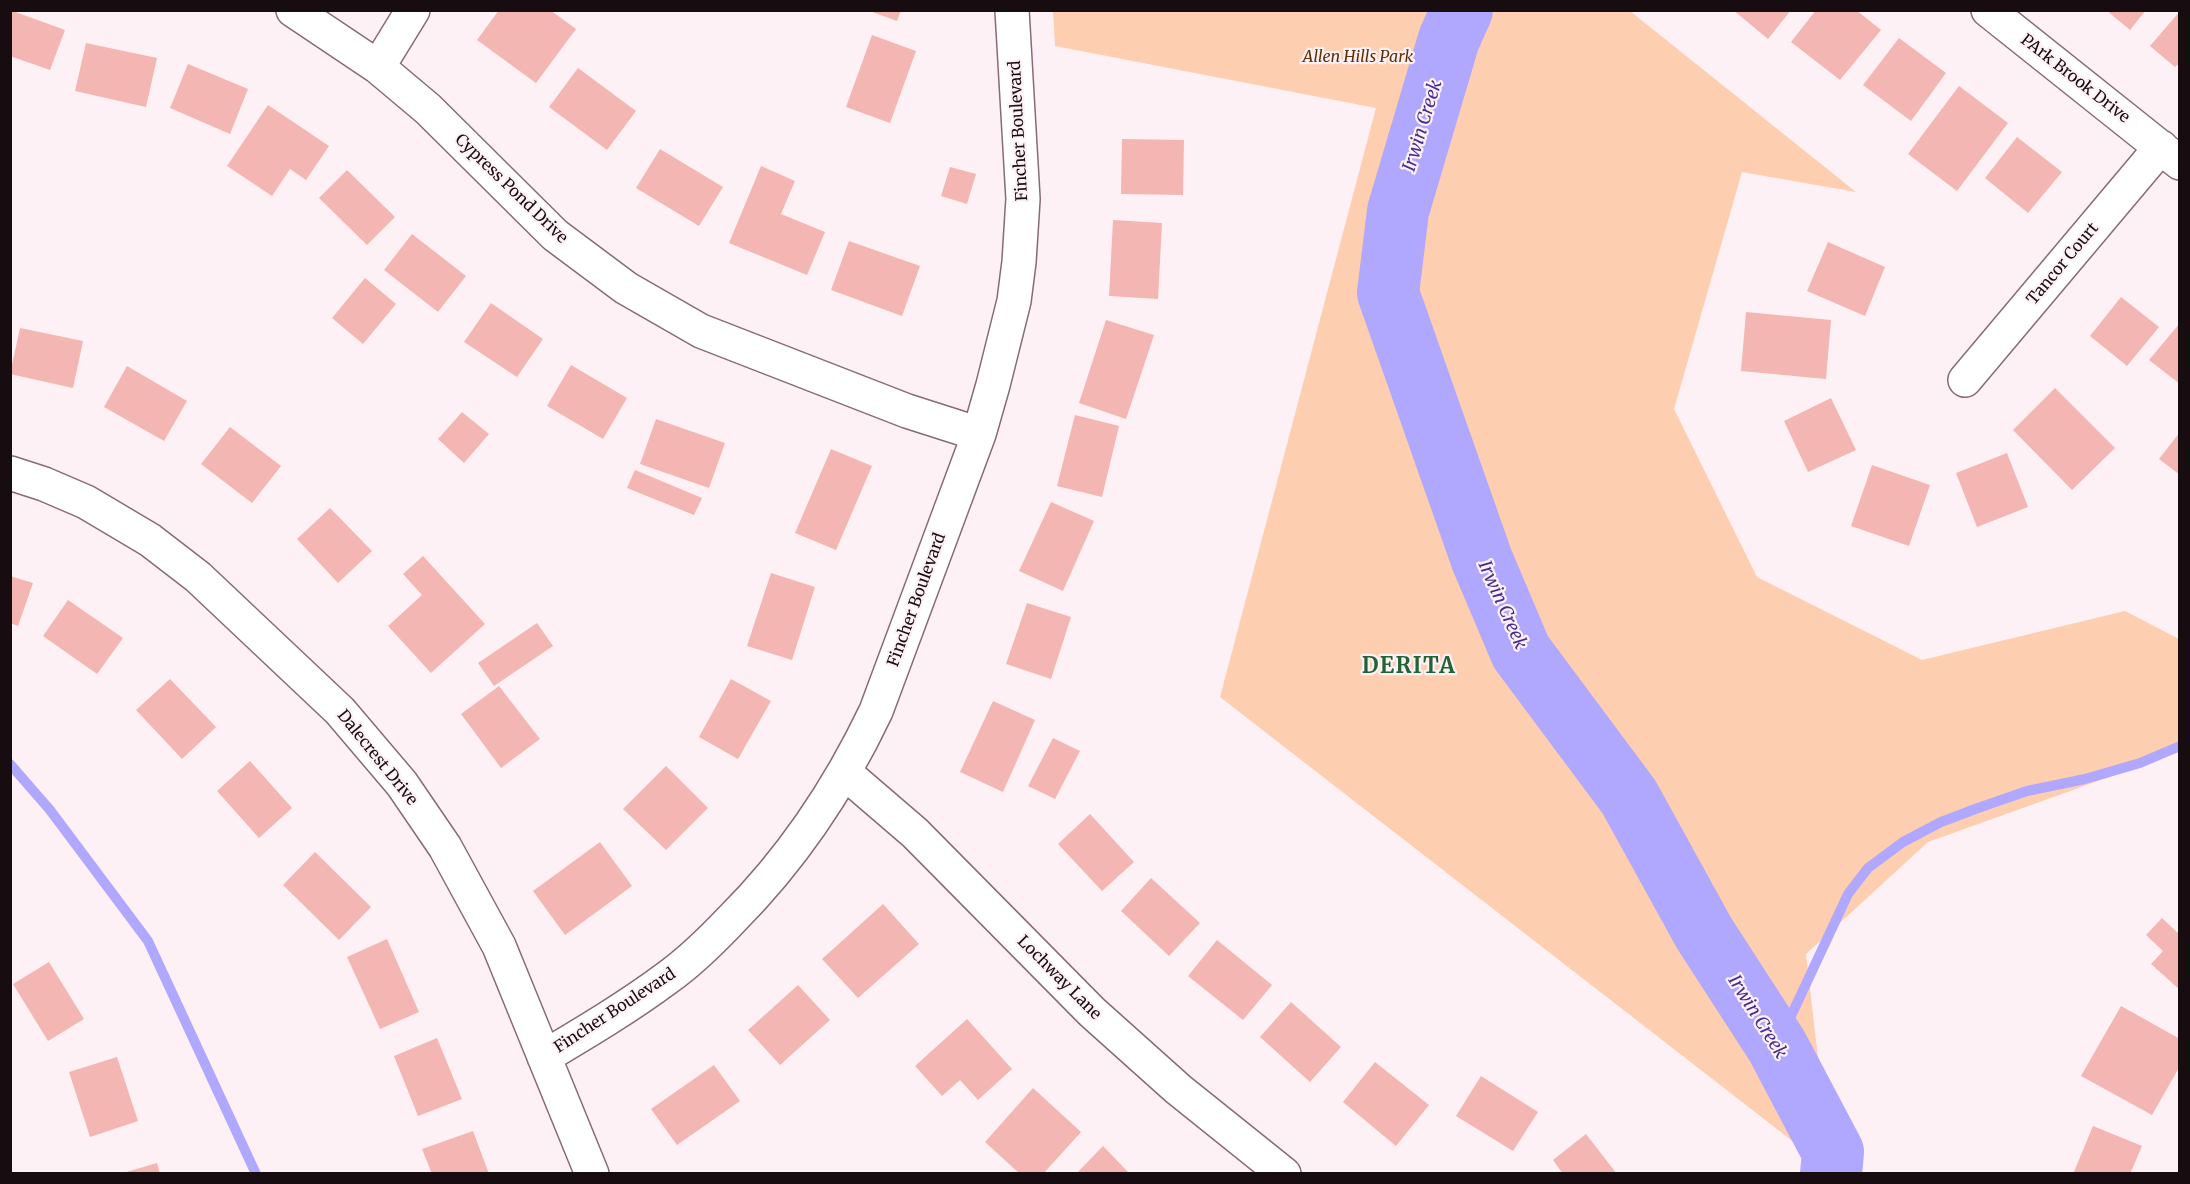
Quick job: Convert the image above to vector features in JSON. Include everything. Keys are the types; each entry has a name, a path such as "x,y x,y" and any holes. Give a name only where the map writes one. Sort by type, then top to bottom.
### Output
{"street":[{"name":"Cypress Pond Drive","path":"292,10 378,67 428,109 555,235 626,288 701,331 907,411 979,434"},
{"path":"378,67 413,10"},
{"name":"Fincher Boulevard","path":"544,1057 626,1008 669,977 707,945 763,887 795,849 859,748 876,711 979,434 1014,300 1023,199 1012,10"},
{"name":"PArk Brook Drive","path":"1988,10 2170,155"},
{"name":"Tancor Court","path":"1965,380 2170,155"},
{"name":"Dalecrest Drive","path":"10,473 44,484 86,502 150,540 198,577 340,711 402,784 445,847 499,946 592,1173"},
{"name":"Lochway Lane","path":"844,772 915,833 1092,1012 1178,1089 1284,1173"}],"green space":[{"name":"Allen Hills Park","path":"1053,11 1630,11 1856,192 1742,172 1674,409 1757,577 1922,660 2125,611 2179,639 2179,752 1928,842 1806,954 1831,1171 1220,697 1376,108 1055,46"}],"building":[{"path":"10,10 65,30 50,70 10,56"},
{"path":"499,10 550,10 576,29 536,83 477,40"},
{"path":"867,10 901,10 897,21"},
{"path":"1733,10 1791,10 1768,39"},
{"path":"1816,10 1856,10 1881,30 1840,80 1791,42"},
{"path":"2106,10 2146,10 2130,30"},
{"path":"2180,11 2180,66 2175,67 2150,46"},
{"path":"872,35 916,51 890,123 846,107"},
{"path":"1899,38 1946,73 1911,121 1863,85"},
{"path":"86,43 157,58 146,107 75,91"},
{"path":"188,64 248,89 230,134 170,108"},
{"path":"578,68 636,111 607,150 549,107"},
{"path":"1959,86 2008,123 1957,191 1908,154"},
{"path":"268,105 329,146 306,180 290,169 272,196 227,166"},
{"path":"2017,137 2062,172 2028,213 1985,178"},
{"path":"1122,139 1184,140 1183,195 1121,194"},
{"path":"660,149 723,187 699,226 636,188"},
{"path":"761,166 795,181 781,214 825,232 807,275 729,243"},
{"path":"950,167 976,174 967,204 941,196"},
{"path":"347,170 395,217 367,245 319,198"},
{"path":"1113,220 1162,223 1158,299 1109,296"},
{"path":"412,234 466,276 438,312 384,270"},
{"path":"849,241 920,266 902,316 831,290"},
{"path":"1828,242 1885,267 1865,316 1807,291"},
{"path":"365,278 396,304 363,344 332,318"},
{"path":"2121,297 2159,327 2127,366 2090,336"},
{"path":"491,303 543,339 517,377 464,342"},
{"path":"1746,312 1831,320 1826,379 1741,371"},
{"path":"1106,320 1154,335 1126,419 1079,403"},
{"path":"2180,323 2180,384 2149,360"},
{"path":"20,328 83,341 73,388 10,374"},
{"path":"571,365 627,398 603,439 547,406"},
{"path":"127,366 187,401 164,441 104,407"},
{"path":"2055,388 2115,448 2072,490 2013,430"},
{"path":"1831,398 1856,450 1808,472 1784,421"},
{"path":"462,412 489,434 464,463 438,439"},
{"path":"1075,415 1119,426 1102,497 1057,486"},
{"path":"656,419 725,443 709,488 640,464"},
{"path":"230,427 281,466 252,503 201,464"},
{"path":"2180,432 2180,475 2159,459"},
{"path":"831,449 872,466 836,550 795,533"},
{"path":"2007,453 2028,507 1977,527 1956,473"},
{"path":"1872,465 1930,485 1909,546 1851,526"},
{"path":"635,470 702,498 694,515 627,488"},
{"path":"1051,502 1094,521 1063,591 1019,571"},
{"path":"330,508 372,551 338,583 297,539"},
{"path":"423,556 485,624 431,673 388,626 422,595 403,574"},
{"path":"771,573 815,587 792,660 747,646"},
{"path":"10,576 33,583 18,626 10,623"},
{"path":"68,600 123,638 97,674 43,636"},
{"path":"1027,603 1071,617 1051,679 1006,664"},
{"path":"537,623 553,646 494,686 478,663"},
{"path":"170,679 216,727 182,759 136,710"},
{"path":"731,679 771,701 738,759 699,737"},
{"path":"499,686 540,739 501,768 461,714"},
{"path":"993,701 1035,720 1003,792 960,772"},
{"path":"1053,738 1080,751 1055,799 1028,786"},
{"path":"250,761 292,808 259,838 217,791"},
{"path":"666,766 708,808 666,850 623,809"},
{"path":"1090,814 1134,862 1102,891 1058,844"},
{"path":"600,842 632,886 565,935 533,891"},
{"path":"315,852 371,907 339,940 283,885"},
{"path":"1151,878 1200,923 1169,956 1121,911"},
{"path":"883,904 919,944 858,998 822,959"},
{"path":"2162,918 2180,935 2180,990 2151,964 2163,951 2146,935"},
{"path":"387,939 419,1012 380,1029 347,957"},
{"path":"1217,940 1272,985 1243,1020 1188,976"},
{"path":"49,962 84,1019 48,1041 13,984"},
{"path":"798,985 830,1020 780,1065 748,1030"},
{"path":"1291,1002 1341,1047 1310,1082 1260,1037"},
{"path":"2121,1006 2180,1039 2180,1066 2152,1115 2081,1076"},
{"path":"967,1019 1012,1069 978,1100 960,1080 942,1096 915,1066"},
{"path":"437,1038 462,1099 418,1116 394,1056"},
{"path":"117,1057 138,1121 90,1137 69,1072"},
{"path":"1375,1062 1429,1105 1396,1146 1343,1102"},
{"path":"714,1065 740,1101 677,1145 651,1109"},
{"path":"1481,1076 1538,1112 1513,1151 1456,1116"},
{"path":"1033,1088 1081,1132 1043,1174 1020,1174 985,1142"},
{"path":"2093,1126 2142,1146 2130,1174 2073,1174"},
{"path":"473,1131 489,1174 432,1174 422,1149"},
{"path":"1586,1134 1617,1174 1563,1174 1553,1160"},
{"path":"1103,1146 1130,1174 1076,1174"},
{"path":"157,1163 160,1174 123,1174 123,1173"}],"waterway":[{"name":"Irwin Creek","path":"1462,10 1449,39 1398,211 1388,293 1482,560 1521,652 1629,797 1704,933 1777,1046 1833,1152 1831,1174"},
{"path":"1777,1046 1848,894 1868,868 1903,842 1941,822 2027,791 2085,779 2140,763 2180,746"},
{"path":"10,764 50,810 148,941 256,1174"}],"district":[{"name":"DERITA","path":"1409,667"}]}
